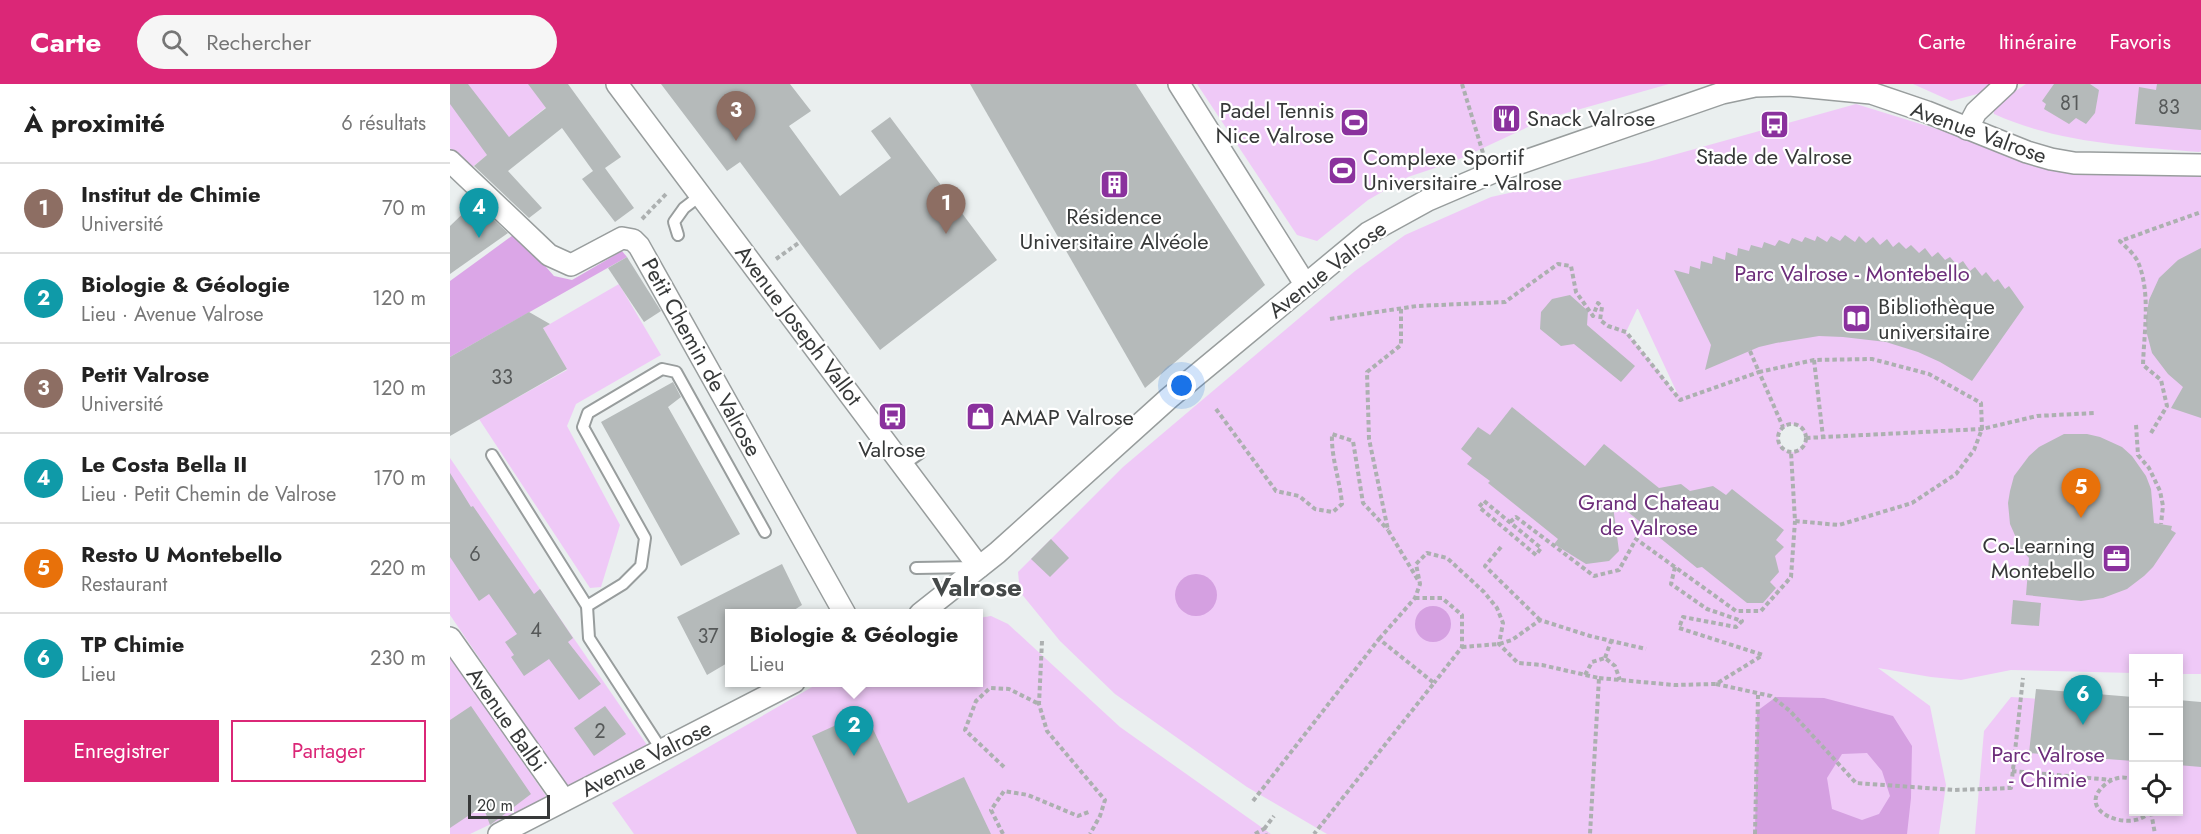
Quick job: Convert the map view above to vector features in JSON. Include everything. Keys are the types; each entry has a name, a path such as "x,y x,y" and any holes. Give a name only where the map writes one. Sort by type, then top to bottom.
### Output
{"street":[{"name":"Avenue Joseph Vallot","path":"617,84 701,195 912,459 979,567"},
{"path":"1179,84 1305,284"},
{"path":"1967,129 1976,112 2006,84"},
{"name":"Avenue Valrose","path":"926,609 979,567 1169,398 1376,228 1428,200 1491,173 1722,93 1755,85 1824,87 1871,93 1927,112 2027,152 2074,163 2201,165"},
{"name":"Petit Chemin de Valrose","path":"450,161 549,255 571,265 622,238 633,240 639,246 842,609"},
{"name":"Avenue Balbi","path":"450,638 564,800"},
{"name":"Avenue Valrose","path":"499,834 784,687"}],"lane":[{"path":"678,236 674,222 684,208 701,195"},
{"path":"587,606 623,584 641,566 645,538 583,427 588,413 662,369 676,372 765,532"},
{"path":"492,455 587,606 589,638 661,749"},
{"path":"916,568 979,567"}],"path":[{"path":"1462,84 1491,173"},
{"path":"622,238 670,191 684,208"},
{"path":"2151,433 2167,406 2161,380 2143,365 2146,310 2143,284 2138,261 2120,241 2201,212"},
{"path":"1330,319 1401,309 1505,302 1558,264 1571,266 1576,292 1593,316 1598,303 1602,307 1600,320 1608,326 1626,332 1680,400 1759,372 1814,360 1872,359 1929,374 1981,403 1982,429 1974,450 1956,474 1912,503 1839,525 1795,521"},
{"path":"1388,530 1370,440 1367,372 1401,345 1401,309"},
{"path":"1750,351 1783,427"},
{"path":"1814,360 1823,437"},
{"path":"1216,410 1276,491 1299,496 1315,509 1333,512 1342,504 1340,482 1331,452 1332,434 1353,441 1364,503 1388,530 1420,584"},
{"path":"1806,438 1982,429 2037,416 2094,413"},
{"path":"1791,424 1800,427 1806,438 1800,450 1791,452 1783,449 1778,442 1778,434 1783,427 1791,424"},
{"path":"2136,425 2138,456 2149,468 2160,491 2163,506 2162,524"},
{"path":"1510,522 1516,517 1594,576 1619,570 1636,539 1736,611 1761,611 1791,577 1795,521 1791,452"},
{"path":"1485,501 1510,522 1541,548 1536,555 1479,507 1485,501"},
{"path":"1501,547 1485,566 1540,620 1646,649"},
{"path":"1253,801 1378,639 1415,598 1420,584 1416,564 1427,553 1447,558 1476,583 1497,608 1503,623 1499,645"},
{"path":"1675,567 1671,584 1707,609 1742,621 1736,627 1683,617 1679,628 1763,655 1716,684"},
{"path":"1314,834 1462,647 1462,615 1442,598 1415,598"},
{"path":"1462,647 1499,645 1512,640 1540,620"},
{"path":"1378,639 1434,683"},
{"path":"1605,658 1611,640"},
{"path":"1042,641 1040,704 1047,731 1105,800 1100,816 1090,834"},
{"path":"1499,645 1518,663 1542,665 1599,678 1674,686 1716,684 1770,696 1790,711 1856,783 1955,790 2011,788 2023,678"},
{"path":"1605,658 1615,666 1620,680"},
{"path":"1585,675 1592,662 1605,658"},
{"path":"1590,834 1599,678"},
{"path":"1004,767 965,730 976,701 990,688 1009,689 1040,704"},
{"path":"1755,834 1758,694"},
{"path":"2012,771 2112,780"},
{"path":"2099,816 2096,799 2099,791 2112,780 2121,777 2129,779"},
{"path":"1003,834 991,810 1004,791 1028,795 1078,816 1091,811"},
{"path":"1255,834 1265,832 1274,816"},
{"path":"2144,822 2148,816"},
{"path":"2151,816 2155,834"}],"green space":[{"path":"450,84 567,84 550,104 470,169 450,148"},
{"name":"Complexe Sportif Universitaire - Valrose","path":"1197,84 1669,84 1545,119 1453,162 1408,177 1368,200 1317,241 1297,235"},
{"path":"1913,84 1994,84 1981,93 1951,101"},
{"path":"2026,84 2201,84 2201,151 2095,142 2043,131 1994,114 1993,106"},
{"path":"1856,104 2063,168 2201,173 2201,674 2183,674 2183,654 2129,654 2129,673 2011,670 1961,680 1878,668 1930,706 1946,785 1939,834 1327,834 1247,787 1115,694 1060,641 1020,592 1018,572 1123,467 1355,271 1405,235 1491,197 1648,162","holes":["1638,309 1679,397 1626,332","1792,424 1800,427 1806,438 1801,448 1795,452 1782,448 1779,436 1783,429"]},
{"path":"619,284 661,355 576,404 567,426 620,525 601,587 590,588 479,419 567,370 543,328"},
{"path":"450,458 647,745 567,787 450,615"},
{"path":"991,616 1008,624 1120,727 1271,834 634,834 612,803 812,687 983,687 983,617"},
{"path":"450,656 546,796 470,834 450,834"},
{"name":"Parc Valrose - Chimie","path":"2011,697 2129,705 2129,816 2183,816 2183,708 2201,709 2201,834 1975,834 1984,731"}],"shaded area":[{"path":"516,233 554,276 572,280 622,251 627,257 450,357 450,281"},
{"path":"1196,574 1211,580 1217,595 1211,610 1196,616 1181,610 1175,595 1181,580"},
{"path":"1433,606 1446,611 1451,624 1446,637 1433,642 1420,637 1415,624 1420,611"},
{"path":"1776,697 1824,698 1893,716 1912,746 1911,798 1907,834 1755,834 1757,711","holes":["1867,753 1882,771 1890,796 1879,814 1862,820 1832,809 1827,778 1842,754"]}],"building":[{"path":"450,84 468,84 509,137 546,108 528,84 568,84 621,157 605,168 634,208 615,222 582,179 593,171 562,128 508,171 542,208 529,218 474,166 487,155 450,104"},
{"path":"661,84 790,84 811,111 789,126 840,196 891,158 871,131 890,117 997,260 880,350 740,162 727,171"},
{"name":"Résidence Universitaire Alvéole","path":"970,84 1136,84 1265,285 1145,388"},
{"path":"2054,84 2090,84 2099,90 2095,113 2086,124 2076,118 2069,124 2044,109 2046,104 2042,101"},
{"path":"2157,84 2201,84 2201,130 2135,124 2139,87 2156,90"},
{"path":"475,202 508,233 450,274 450,226"},
{"name":"Bibliothèque universitaire","path":"1845,235 1855,242 1859,236 1866,243 1873,237 1880,245 1887,239 1893,247 1899,242 1906,249 1911,245 1919,253 1925,248 1932,257 1938,252 1945,260 1950,257 1957,265 1963,261 1970,271 1975,267 1982,276 1986,272 1994,282 1998,279 2005,289 2009,286 2024,307 1972,381 1918,352 1886,342 1819,336 1759,347 1705,370 1711,345 1674,270 1689,274 1690,266 1700,269 1701,261 1712,264 1713,256 1725,260 1726,252 1737,256 1738,248 1749,251 1751,245 1762,248 1764,242 1775,246 1779,240 1789,244 1792,238 1802,242 1805,237 1815,241 1817,236 1827,242 1831,236 1840,241"},
{"path":"2201,248 2201,418 2171,408 2183,387 2168,374 2152,353 2146,319 2149,300 2159,278 2178,260"},
{"path":"627,257 661,311 644,322 608,268"},
{"path":"1570,295 1588,311 1587,325 1635,366 1621,382 1574,344 1561,346 1540,329 1541,312 1552,299"},
{"path":"529,312 550,324 543,328 567,369 450,436 450,357"},
{"path":"673,382 681,397 668,407 740,534 681,566 601,422"},
{"path":"1512,407 1585,466 1604,444 1659,488 1681,484 1690,491 1713,486 1726,495 1732,489 1784,530 1776,540 1784,547 1775,556 1779,572 1770,582 1776,588 1763,603 1747,603 1702,567 1697,568 1612,499 1619,551 1609,561 1586,564 1554,544 1558,539 1467,464 1472,458 1461,449 1478,427 1490,435"},
{"path":"2064,434 2087,434 2122,447 2132,456 2146,476 2151,489 2154,523 2172,526 2171,530 2176,533 2153,567 2144,576 2127,589 2103,598 2081,601 2026,595 2029,558 2021,549 2010,524 2008,503 2010,491 2014,476 2029,456 2039,447"},
{"path":"450,473 471,507 473,506 534,594 540,589 573,638 568,642 601,684 579,700 549,659 524,676 511,657 514,655 505,642 517,634 489,594 479,601 450,557"},
{"path":"1051,539 1069,558 1050,577 1031,559"},
{"path":"782,564 802,605 796,609 725,609 725,664 707,675 677,617"},
{"path":"2013,600 2041,603 2039,626 2011,624"},
{"path":"2036,689 2129,697 2129,761 2029,753"},
{"path":"2183,700 2201,702 2201,767 2183,765"},
{"path":"471,706 531,794 490,825 483,806 450,828 450,720"},
{"path":"605,706 626,734 594,756 574,728"},
{"path":"865,712 908,803 964,777 991,834 857,834 812,736"}],"place":[{"name":"Snack Valrose","path":"1506,118"},
{"name":"Padel Tennis Nice Valrose","path":"1355,123"},
{"name":"Stade de Valrose","path":"1774,124"},
{"name":"Petit Valrose","path":"736,141"},
{"name":"Complexe Sportif Universitaire - Valrose","path":"1342,170"},
{"name":"Résidence Universitaire Alvéole","path":"1114,184"},
{"name":"Institut de Chimie","path":"946,234"},
{"name":"Le Costa Bella II","path":"479,238"},
{"name":"Bibliothèque universitaire","path":"1857,319"},
{"name":"Valrose","path":"892,417"},
{"name":"AMAP Valrose","path":"980,417"},
{"name":"Resto U Montebello","path":"2081,518"},
{"name":"Co-Learning Montebello","path":"2116,558"},
{"name":"TP Chimie","path":"2083,725"},
{"name":"Biologie & Géologie","path":"854,756"}],"district":[{"name":"Valrose","path":"977,587"}],"park label":[{"name":"Parc Valrose - Montebello","path":"1852,273"},
{"name":"Grand Chateau de Valrose","path":"1649,515"}]}
